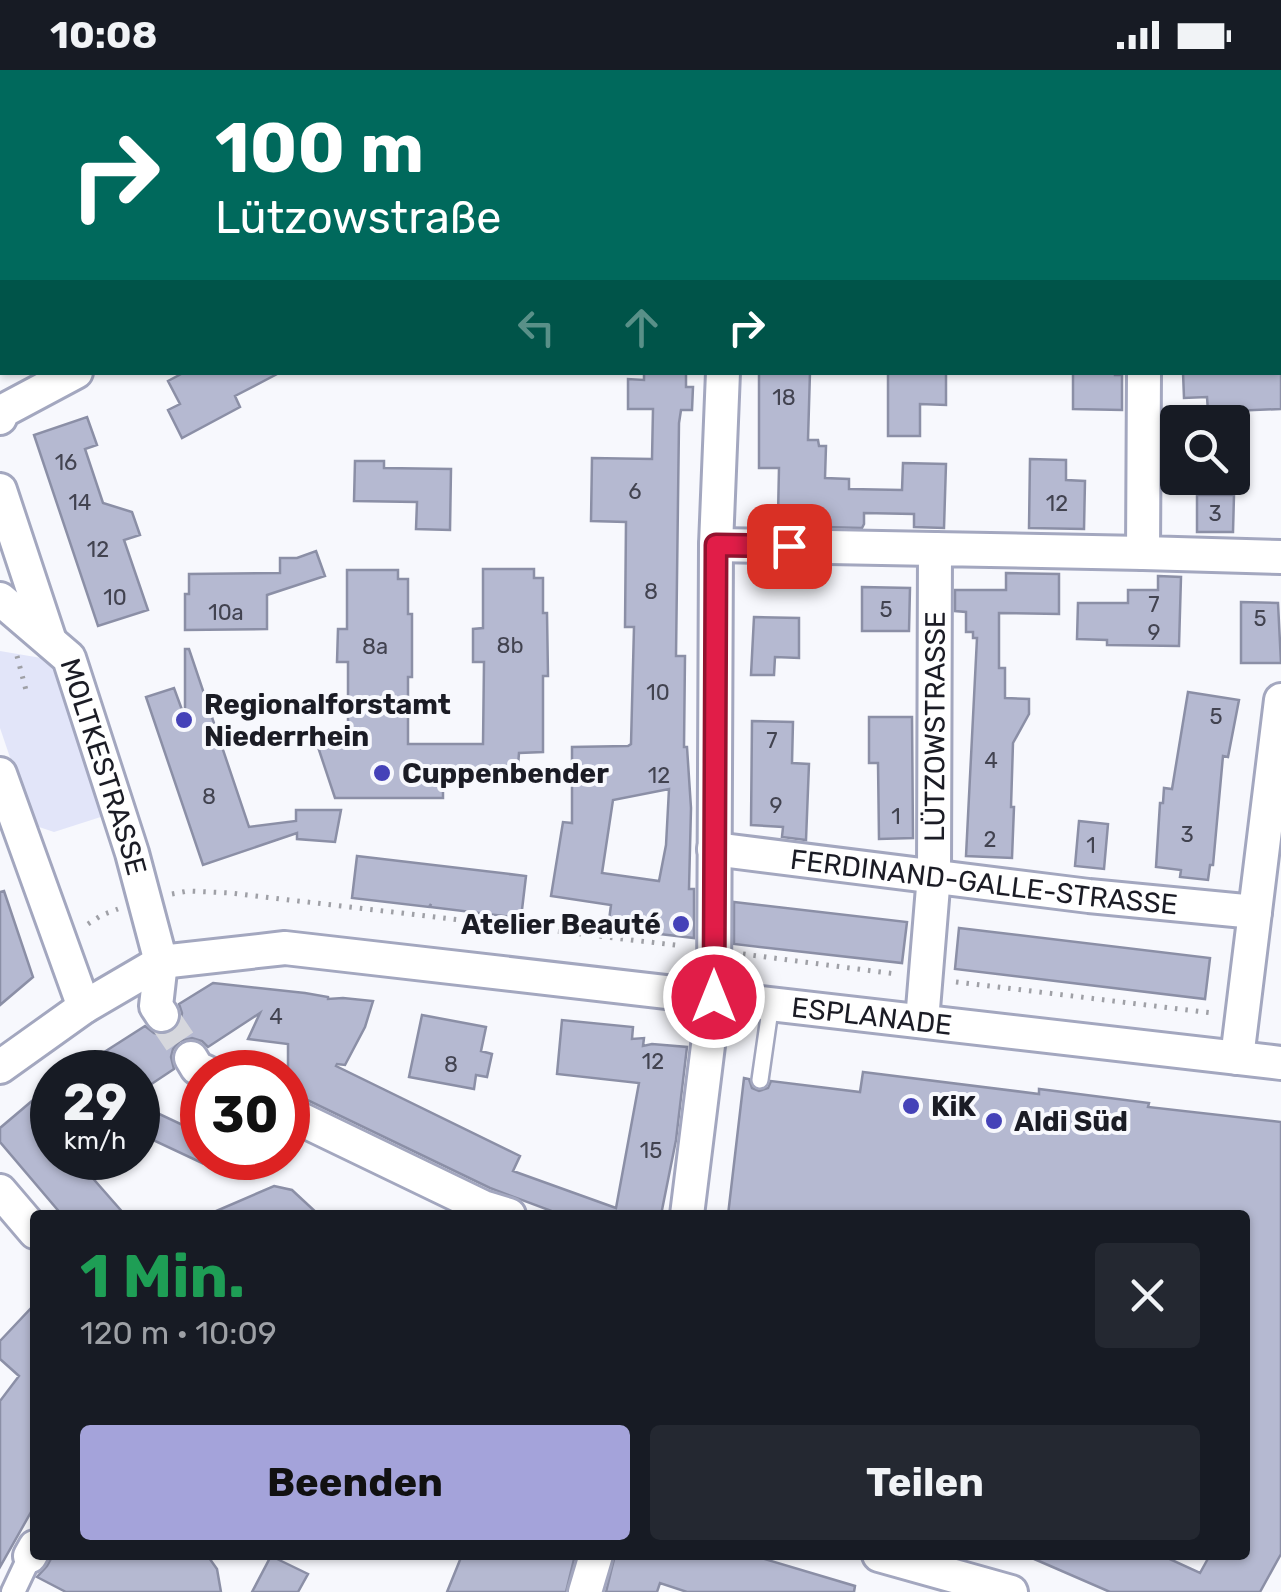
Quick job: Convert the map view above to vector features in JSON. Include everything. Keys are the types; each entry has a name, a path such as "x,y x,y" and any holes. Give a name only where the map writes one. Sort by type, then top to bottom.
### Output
{"street":[{"path":"0,418 3,411 70,375"},
{"path":"688,1210 714,997 716,545 723,375"},
{"path":"1143,553 1144,375"},
{"path":"0,490 50,641"},
{"path":"716,545 1281,557"},
{"name":"LÜTZOWSTRASSE","path":"922,1022 934,875 935,549"},
{"name":"MOLTKESTRASSE","path":"0,598 68,658 132,853 162,962 156,1006 162,1015"},
{"path":"1236,1058 1261,913 1281,700"},
{"path":"0,774 84,1007"},
{"name":"FERDINAND-GALLE-STRASSE","path":"714,849 1088,896 1261,913"},
{"name":"ESPLANADE","path":"162,962 285,948 1281,1063"},
{"path":"0,1067 84,1007 162,962"},
{"path":"310,1124 493,1210"},
{"path":"0,1191 30,1226"},
{"path":"14,1592 30,1556"},
{"path":"585,1592 595,1560"},
{"path":"888,1560 926,1580 1011,1592"}],"lane":[{"path":"760,1080 771,1002"}],"path":[{"path":"15,648 26,694"},
{"path":"61,944 102,914 145,900 188,891 230,893 1242,1016"}],"shaded area":[{"path":"0,651 59,661 110,814 54,832 33,825 0,728"}],"building":[{"path":"179,375 275,375 235,396 240,407 182,438 168,410 180,404 168,381"},
{"path":"686,375 686,387 693,387 692,410 681,410 679,423 676,656 685,656 684,747 691,808 689,889 694,889 694,938 608,928 611,905 551,896 563,822 572,823 572,747 631,744 634,627 625,627 626,522 591,521 592,458 652,459 653,409 628,409 628,379","holes":["669,789 666,845 659,881 602,873 613,800"]},
{"path":"759,375 810,375 808,440 818,440 819,446 826,446 825,478 849,479 849,489 902,490 903,463 946,464 944,528 914,527 914,514 864,513 862,528 787,526 787,516 778,516 779,468 759,468"},
{"path":"888,375 946,375 946,405 920,404 920,436 888,436"},
{"path":"1073,375 1122,375 1122,410 1073,409"},
{"path":"1183,375 1281,375 1281,409 1208,405 1207,397 1184,398"},
{"path":"87,417 97,445 85,449 103,503 132,512 140,535 124,540 148,610 98,626 34,435"},
{"path":"1030,459 1066,460 1066,480 1085,481 1084,529 1029,528"},
{"path":"355,461 384,461 384,468 451,469 450,530 416,529 417,502 354,501"},
{"path":"1197,495 1234,495 1233,532 1197,532"},
{"path":"316,551 325,576 267,595 267,629 185,630 189,574 280,573 280,558 297,558"},
{"path":"483,569 534,569 534,578 543,578 548,676 543,676 543,752 519,753 518,766 490,766 490,771 475,771 475,780 443,780 443,798 335,798 317,744 348,745 348,662 337,662 338,629 347,629 347,570 398,570 398,579 408,579 412,677 408,677 408,744 483,744 484,662 473,662 473,629 483,628"},
{"path":"1006,573 1059,574 1059,614 999,613 999,668 1005,668 1005,698 1029,699 1029,714 1013,743 1012,858 966,856 977,638 973,638 973,632 966,632 966,612 955,611 955,590 1006,590"},
{"path":"1158,576 1181,577 1179,646 1107,645 1107,640 1077,639 1078,603 1128,603 1128,590 1158,590"},
{"path":"862,587 910,588 909,631 862,631"},
{"path":"1241,602 1278,603 1281,663 1241,663"},
{"path":"754,617 799,618 799,658 775,657 774,675 751,675"},
{"path":"185,649 189,649 249,827 296,821 296,810 341,810 335,842 297,839 297,833 203,865 146,697 174,688 185,718"},
{"path":"1188,692 1239,700 1228,757 1223,756 1213,865 1208,880 1180,877 1181,870 1156,867 1160,803 1164,788 1172,789"},
{"path":"869,717 912,717 913,838 879,839 878,763 869,763"},
{"path":"752,721 793,722 792,763 809,764 806,840 782,837 783,827 751,825"},
{"path":"1079,821 1108,824 1104,869 1075,866"},
{"path":"357,856 526,876 521,918 430,907 431,904 429,907 352,898"},
{"path":"4,891 33,977 0,1005 0,892"},
{"path":"734,902 907,922 902,963 734,944"},
{"path":"959,928 1210,958 1205,999 955,969"},
{"path":"213,983 328,999 373,1001 365,1027 345,1065 336,1066 520,1156 513,1171 616,1208 639,1083 557,1074 562,1020 633,1027 632,1039 644,1038 643,1046 687,1047 676,1140 662,1210 549,1210 490,1188 310,1101 310,1050 288,1050 288,1044 248,1039 260,1013 208,1047 192,1038 180,1041 171,1057 174,1069 160,1078 160,1050 107,1050 145,1026 154,1033 172,1032 182,1013 179,1004"},
{"path":"422,1015 486,1027 481,1051 492,1054 487,1077 476,1075 474,1089 409,1077"},
{"path":"863,1072 1039,1094 1039,1089 1149,1103 1148,1107 1281,1122 1281,1554 1260,1592 1110,1592 1036,1560 1172,1560 1200,1573 1207,1560 1250,1560 1250,1210 729,1210 744,1078 759,1091 768,1088 771,1081 860,1092"},
{"path":"30,1103 30,1177 0,1142 0,1128"},
{"path":"160,1114 180,1124 180,1153 160,1143"},
{"path":"32,1180 94,1180 121,1210 58,1210"},
{"path":"274,1186 292,1190 314,1210 219,1210"},
{"path":"30,1309 30,1514 0,1567 0,1401 19,1376 0,1359 0,1341"},
{"path":"50,1560 211,1560 217,1569 221,1592 66,1592 37,1577"},
{"path":"269,1560 279,1560 308,1574 298,1592 252,1592"},
{"path":"460,1560 574,1560 566,1592 447,1592"},
{"path":"614,1560 768,1560 855,1586 854,1592 687,1592 660,1583 657,1592 606,1592"}],"tunnel":[{"path":"162,1015 186,1050"}],"place":[{"name":"Regionalforstamt Niederrhein","path":"184,720"},
{"name":"Cuppenbender","path":"382,773"},
{"name":"Atelier Beauté","path":"681,924"},
{"name":"KiK","path":"911,1106"},
{"name":"Aldi Süd","path":"994,1121"}],"route":[{"path":"714,997 716,545 789,546"}]}
